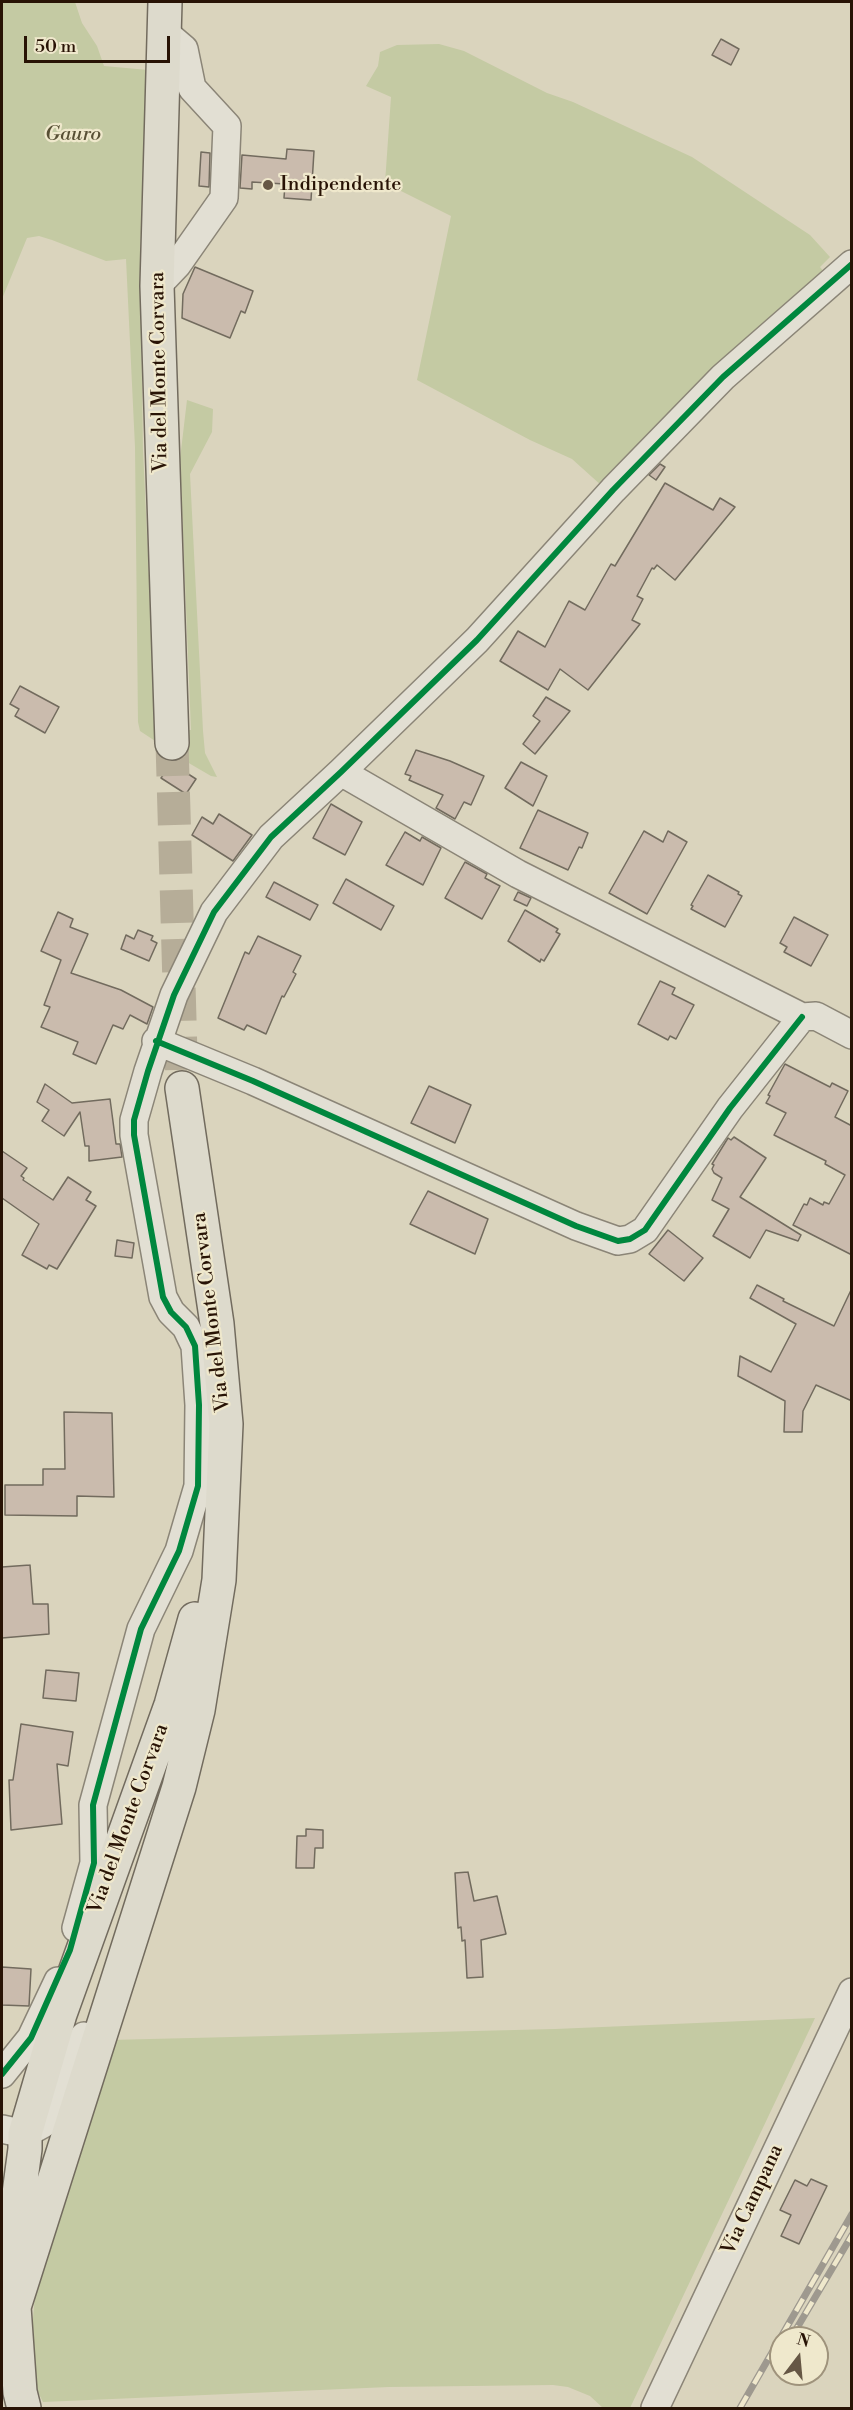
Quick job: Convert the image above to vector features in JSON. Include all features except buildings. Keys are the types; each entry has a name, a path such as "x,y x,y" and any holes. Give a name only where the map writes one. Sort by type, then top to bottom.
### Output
{"main road":[{"name":"Via del Monte Corvara","path":"165,17 157,286 172,743"},
{"name":"Via del Monte Corvara","path":"14,2307 179,1787 198,1710 219,1580 225,1471 225,1413 217,1324 182,1088"},
{"name":"Via del Monte Corvara","path":"14,2307 14,2231 25,2149 13,2132 60,2014 171,1704 220,1537"},
{"path":"14,2307 20,2392 24,2409"}],"street":[{"path":"157,286 177,266 224,198 227,126 192,88 184,49 165,17"},
{"path":"2,2074 31,2038 70,1950 94,1863 93,1805 141,1629 179,1551 198,1486 199,1405 195,1346 186,1327 171,1312 163,1297 134,1135 134,1120 156,1041 174,995 214,912 271,837 477,640 613,490 723,377 852,264"},
{"path":"341,772 518,874 802,1017 816,1016 852,1035"},
{"path":"156,1041 253,1081 576,1226 618,1241 630,1239 645,1230 730,1108 802,1017"},
{"name":"Via Campana","path":"655,2409 852,1992"},
{"name":"Via del Monte Corvara","path":"13,2132 43,2124 62,2099 90,2019 96,2010 114,1994"},
{"path":"2,2230 14,2307"}],"green space":[{"name":"Gauro","path":"2,2 75,2 82,23 97,46 104,66 148,70 140,253 143,451 154,681 160,743 189,742 188,730 191,730 180,459 187,400 213,409 212,432 190,474 203,731 205,753 217,777 187,762 140,731 138,722 135,447 126,259 106,261 39,236 27,238 2,299"},
{"path":"439,44 464,51 547,93 573,102 692,157 810,235 830,257 820,267 828,277 602,486 572,459 530,440 417,380 451,216 385,183 391,97 366,86 378,66 380,52 397,45"},
{"path":"815,2018 630,2408 603,2408 590,2396 568,2387 553,2385 389,2387 43,2402 36,2388 32,2329 37,2273 110,2040 555,2029"}],"tunnel":[{"path":"172,743 182,1088"}],"railway":[{"path":"740,2408 852,2214"},
{"path":"798,2326 852,2235"}],"cycle path":[{"path":"2,2074 31,2038 70,1950 94,1863 93,1805 141,1629 179,1551 198,1486 199,1405 195,1346 186,1327 171,1312 163,1297 134,1135 134,1120 174,995 214,912 271,837 477,640 613,490 723,377 852,264"},
{"path":"156,1041 253,1081 576,1226 618,1241 630,1239 645,1230 730,1108 802,1017"}],"place":[{"name":"Indipendente","path":"268,185"}]}
